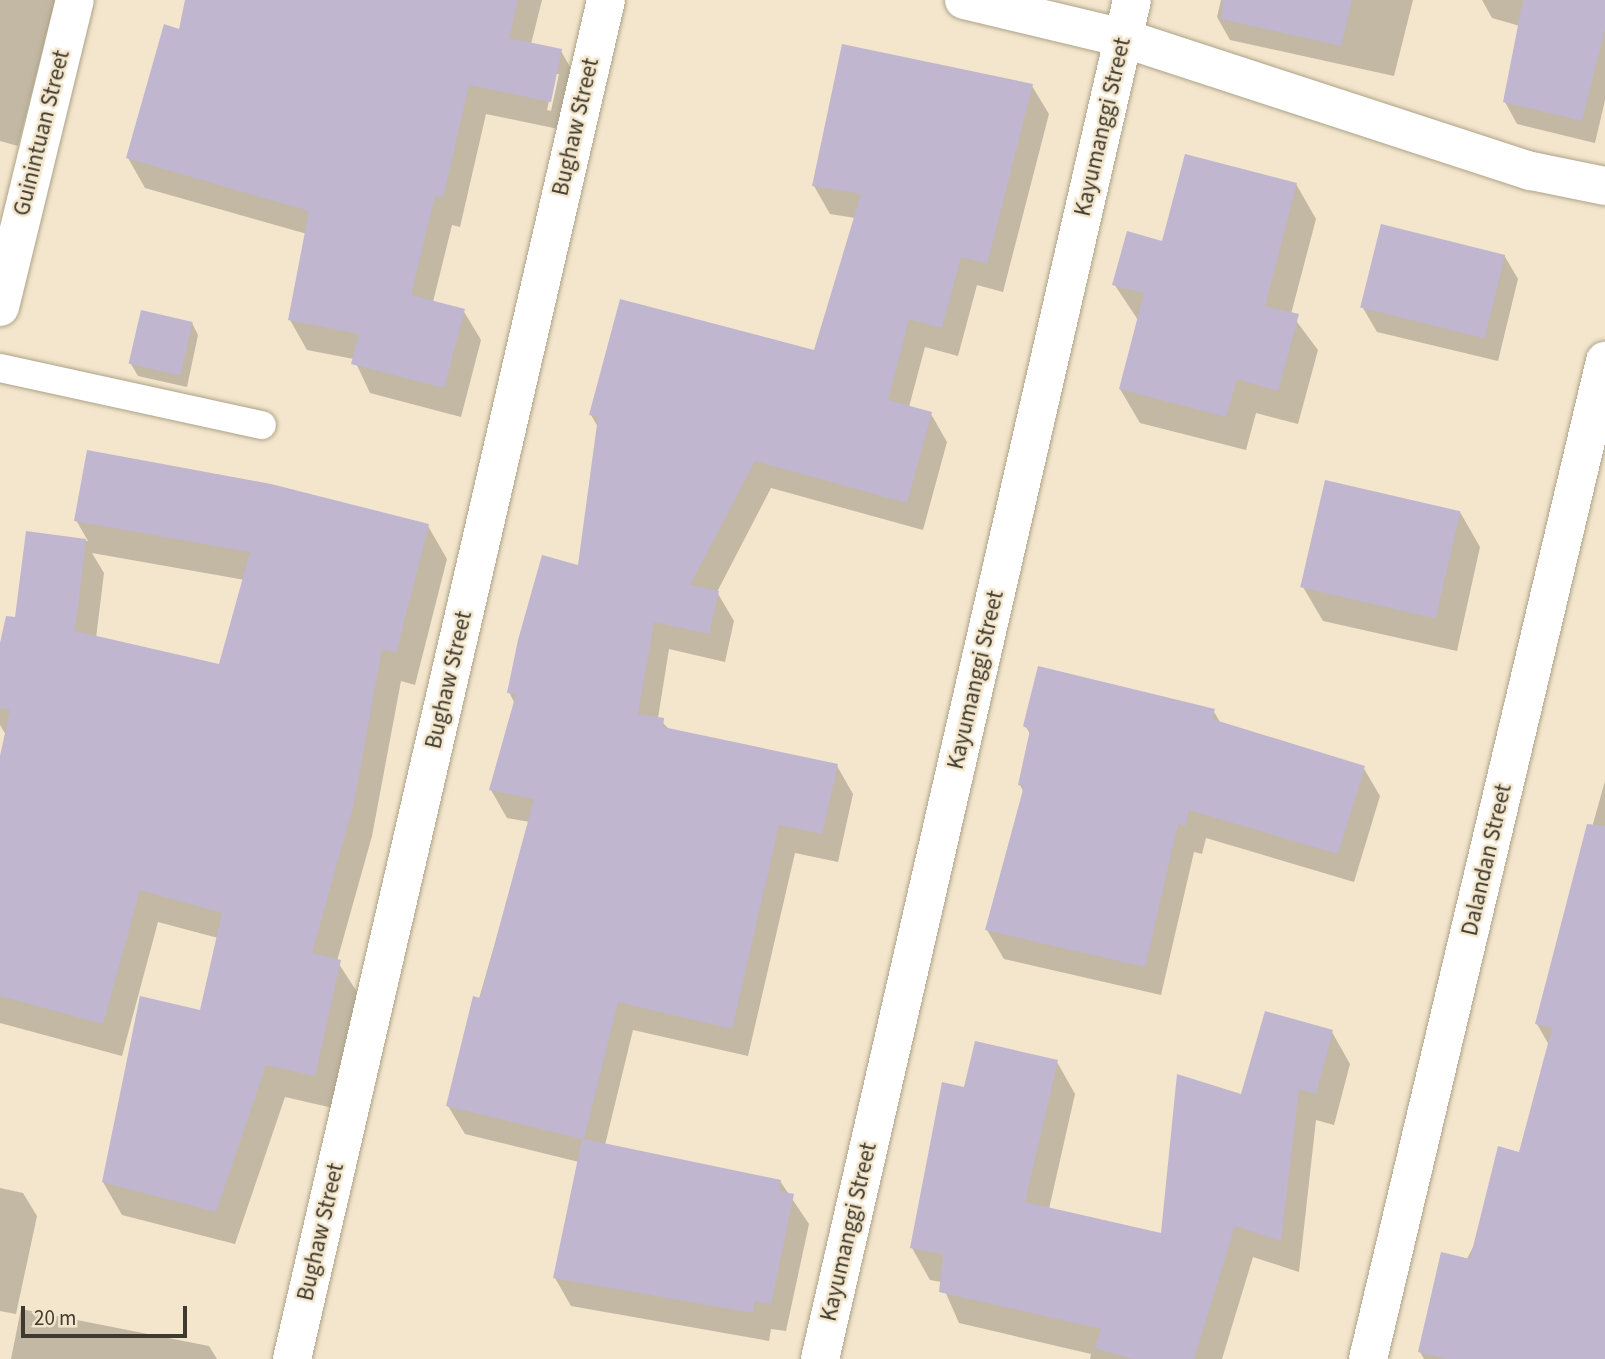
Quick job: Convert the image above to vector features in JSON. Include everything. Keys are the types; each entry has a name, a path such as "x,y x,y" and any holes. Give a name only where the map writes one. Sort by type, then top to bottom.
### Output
{"street":[{"name":"Guinintuan Street","path":"1,294 75,0"},
{"name":"Bughaw Street","path":"292,1359 606,0"},
{"path":"964,0 1123,38 1531,171 1605,186"},
{"name":"Kayumanggi Street","path":"820,1359 1132,0"},
{"name":"Dalandan Street","path":"1368,1359 1605,361"}],"lane":[{"path":"0,368 262,425"}],"building":[{"path":"185,0 518,0 509,38 562,49 551,102 469,85 443,198 435,196 411,295 465,309 444,388 351,364 359,334 288,320 309,211 126,158 164,24 179,29"},
{"path":"1223,0 1352,0 1341,46 1221,19"},
{"path":"1523,0 1605,0 1605,29 1582,121 1503,102"},
{"path":"842,44 1033,84 987,264 961,257 942,328 909,319 888,400 932,412 907,503 755,461 690,585 719,591 709,634 654,622 638,714 664,718 663,727 838,764 822,834 779,825 732,1029 618,1002 584,1139 781,1180 779,1191 794,1194 771,1304 755,1301 753,1313 553,1278 582,1139 446,1106 473,996 480,998 534,799 489,790 516,694 507,693 518,640 542,555 578,565 598,417 589,415 620,299 814,350 861,194 812,186"},
{"path":"1185,154 1297,183 1265,306 1299,314 1278,391 1237,379 1226,417 1119,389 1144,293 1112,285 1127,231 1162,241"},
{"path":"1381,224 1505,255 1484,338 1360,307"},
{"path":"141,310 193,322 180,376 129,364"},
{"path":"87,450 271,484 429,524 396,653 382,649 354,803 312,953 341,960 315,1076 266,1065 216,1212 102,1182 140,996 200,1010 222,913 140,890 103,1024 0,996 0,756 10,710 0,708 0,643 6,616 15,617 26,531 86,539 75,631 219,664 250,552 74,521"},
{"path":"1325,480 1460,511 1436,618 1300,587"},
{"path":"1038,666 1215,709 1212,719 1365,766 1338,854 1189,810 1186,826 1178,824 1145,967 985,930 1024,786 1018,785 1030,730 1023,726"},
{"path":"1587,824 1605,826 1605,1359 1447,1359 1418,1352 1441,1252 1470,1259 1498,1146 1519,1152 1552,1028 1535,1024"},
{"path":"1265,1011 1333,1030 1316,1094 1299,1089 1281,1241 1235,1226 1194,1359 1132,1359 1095,1348 1101,1329 939,1292 943,1254 910,1248 942,1082 964,1087 975,1041 1058,1060 1025,1202 1161,1233 1177,1074 1241,1094"}]}
